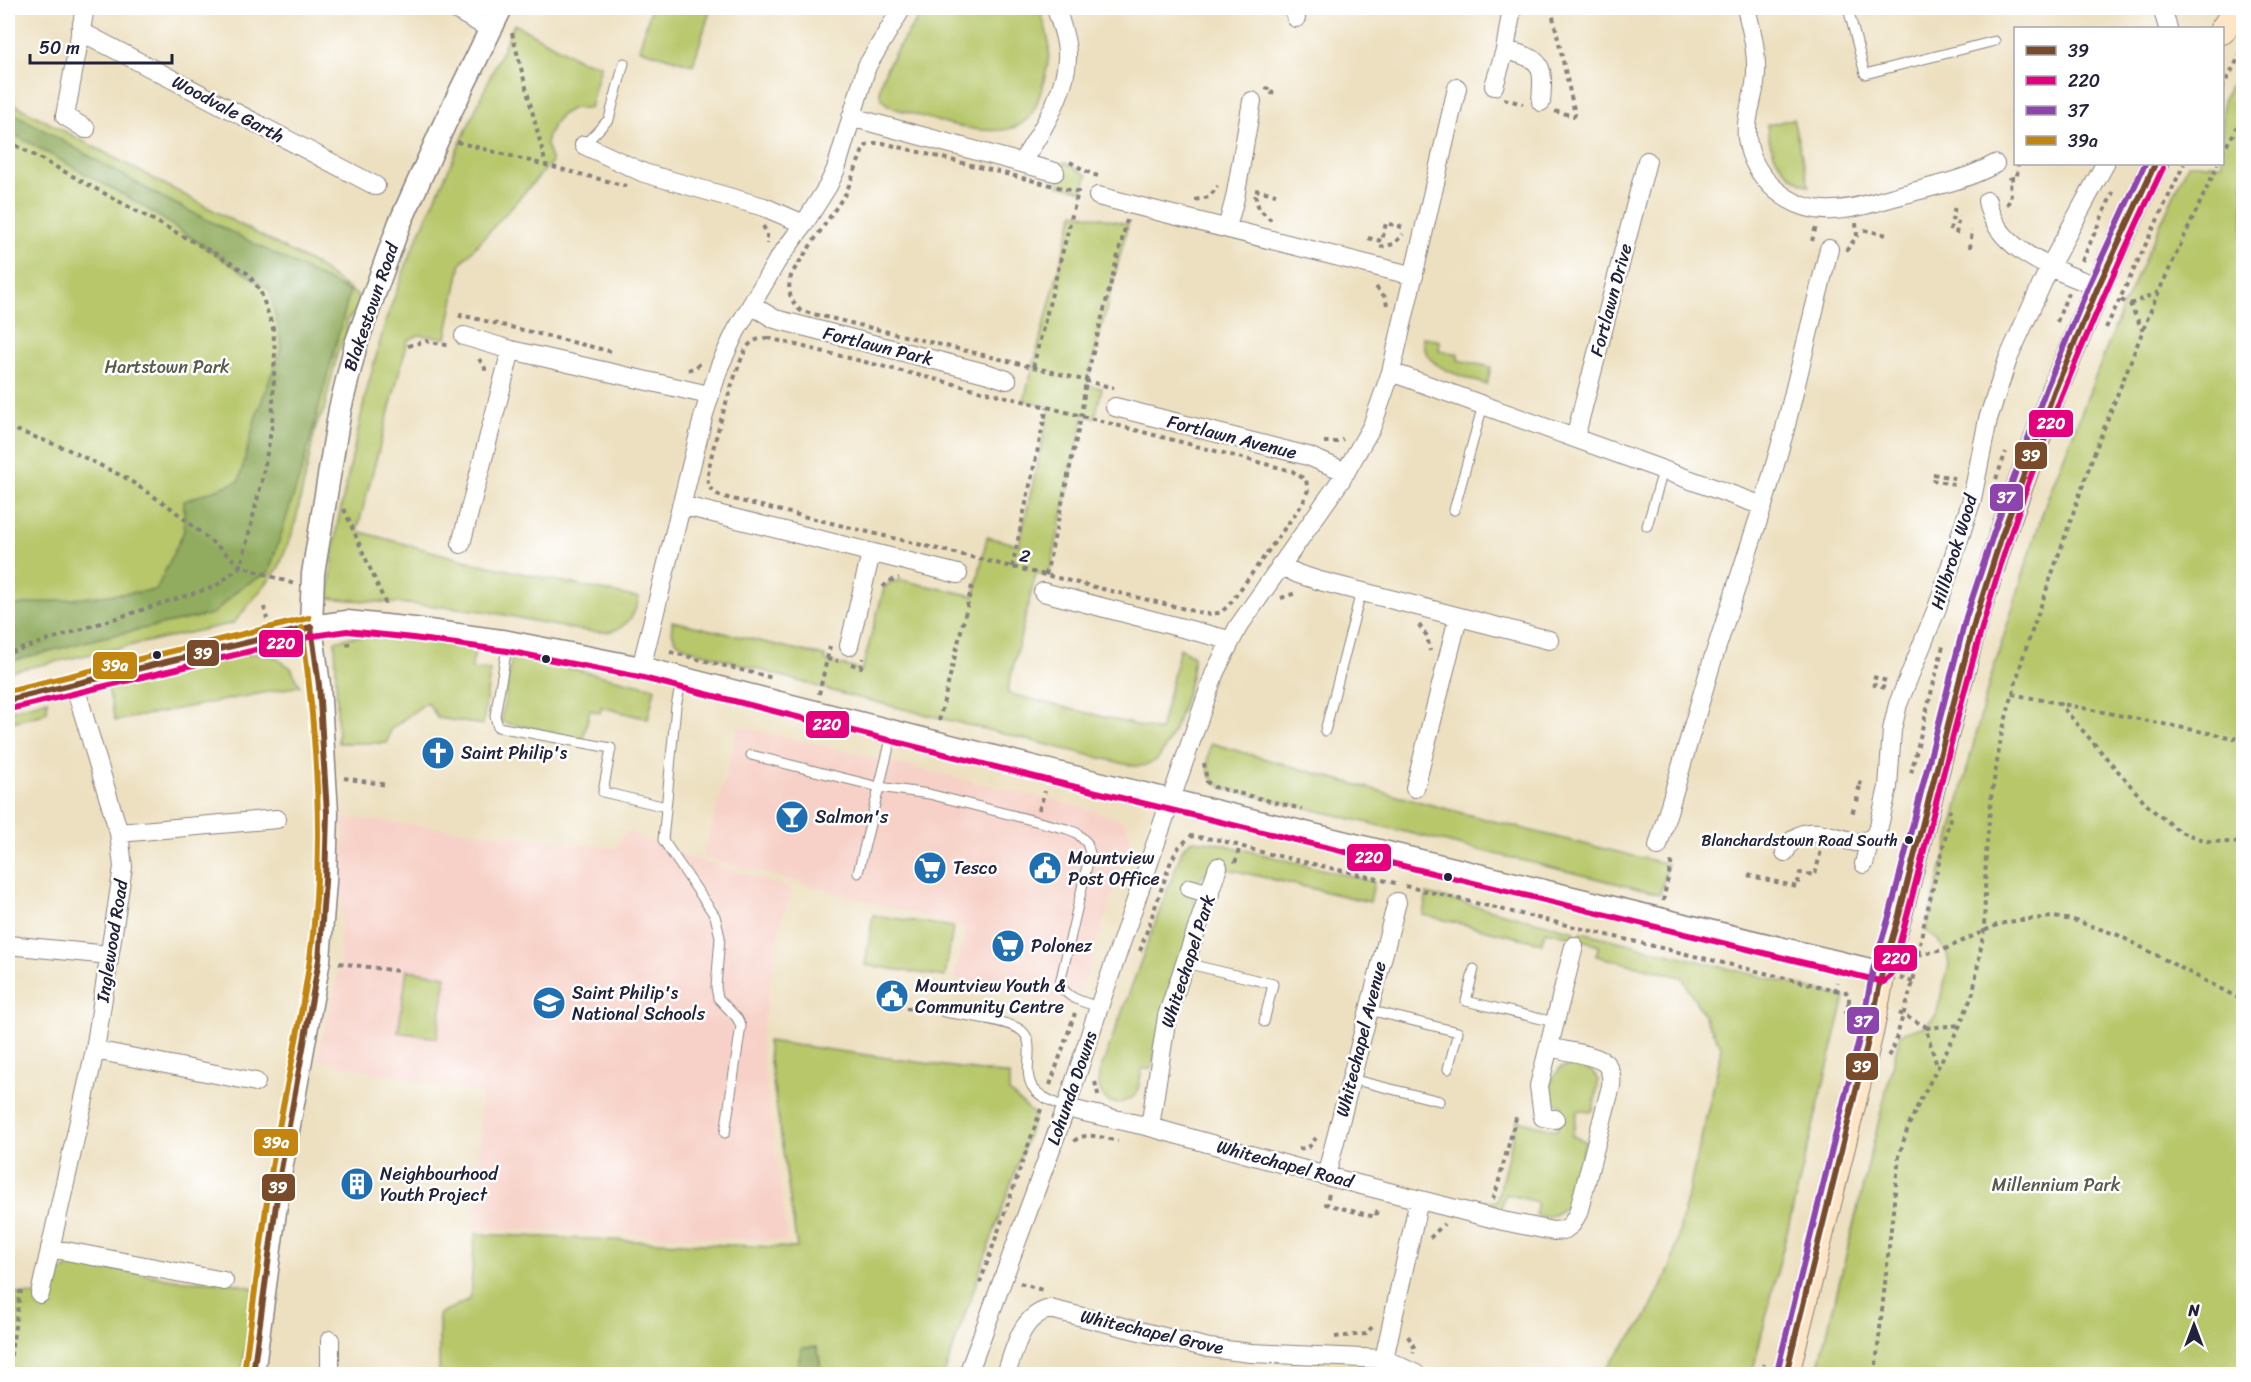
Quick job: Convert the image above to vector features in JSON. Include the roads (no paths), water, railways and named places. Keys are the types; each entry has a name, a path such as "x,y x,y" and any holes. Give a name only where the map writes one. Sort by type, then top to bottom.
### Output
{"main road":[{"path":"2224,29 2238,8"},
{"path":"1786,1374 1868,1044 1882,973 1975,620 2002,535 2050,402 2098,287 2155,165"}],"street":[{"path":"85,8 65,116 86,129"},
{"path":"453,8 495,19"},
{"path":"640,668 709,395 734,334 777,261 820,200 836,169 867,66 902,8"},
{"path":"1021,163 1050,114 1066,68 1067,50 1056,8"},
{"path":"1494,86 1505,50 1512,8"},
{"path":"1746,8 1756,67 1747,121 1748,139 1757,167 1775,189 1802,205 1831,210 1853,208 1966,178 1995,164"},
{"path":"2162,8 2168,27"},
{"name":"Blakestown Road","path":"253,1374 280,1174 319,960 326,882 327,813 319,685 311,627 313,574 328,473 342,398 356,344 399,225 495,19"},
{"name":"Woodvale Garth","path":"80,31 376,186"},
{"path":"1505,50 1526,55 1535,60 1542,69 1541,102"},
{"path":"1171,800 1213,678 1229,640 1346,472 1372,426 1391,372 1457,88"},
{"path":"1227,228 1259,98"},
{"path":"851,117 1021,163 1059,166"},
{"path":"584,145 644,173 764,207 804,224"},
{"name":"Fortlawn Drive","path":"1575,438 1647,161"},
{"name":"Hillbrook Wood","path":"1864,864 1870,839 1875,835 1879,826 1888,787 1892,730 1898,704 1937,608 1971,499 1988,419 2008,359 2050,266 2104,165"},
{"path":"1094,190 1227,228 1414,276"},
{"path":"1987,201 1992,220 2002,233 2024,253 2098,287"},
{"path":"1658,846 1710,668 1763,506 1838,251"},
{"name":"Fortlawn Park","path":"751,305 775,319 1007,380"},
{"path":"459,341 511,350 709,395"},
{"path":"461,544 511,350"},
{"path":"1391,372 1763,506"},
{"name":"Fortlawn Avenue","path":"1115,408 1308,456 1346,472"},
{"path":"681,505 871,553 963,582"},
{"path":"848,652 871,553"},
{"path":"1280,566 1298,574 1361,592 1548,640"},
{"path":"1044,584 1229,640"},
{"path":"1415,788 1458,618"},
{"path":"8,700 311,627 347,622 508,642 682,678 1171,800 1661,908 1882,973"},
{"name":"Inglewood Road","path":"40,1294 95,1050 123,867 118,833 74,683"},
{"name":"Lohunda Downs","path":"968,1374 1066,1108 1171,800"},
{"path":"118,833 277,819"},
{"path":"1785,852 1791,840 1808,832 1855,842 1870,839"},
{"name":"Whitechapel Park","path":"1150,1128 1167,1016 1218,867"},
{"path":"1191,888 1210,894"},
{"name":"Whitechapel Avenue","path":"1323,1183 1397,902"},
{"path":"8,945 110,955"},
{"path":"1555,1119 1543,1117 1539,1086 1574,946"},
{"name":"Whitechapel Road","path":"1066,1108 1150,1128 1323,1183 1419,1200 1553,1231 1563,1230 1572,1224 1578,1213 1612,1077 1605,1064 1597,1059 1549,1047"},
{"path":"95,1050 256,1082"},
{"path":"1410,1371 1384,1359 1419,1200"},
{"path":"50,1248 224,1281"},
{"name":"Whitechapel Grove","path":"1006,1374 1020,1333 1032,1318 1041,1311 1050,1309 1209,1348 1251,1353 1384,1359"},
{"path":"330,1340 330,1374"}],"lane":[{"path":"1848,8 1865,74 1995,41"},
{"path":"584,145 609,119 624,63"},
{"path":"1454,510 1483,405"},
{"path":"1647,526 1663,471"},
{"path":"1325,731 1361,592"},
{"path":"508,642 495,716 498,727 611,748 603,792 666,807"},
{"path":"682,678 676,706 663,840 715,916 720,937 716,987 718,998 737,1018 741,1026 726,1133"},
{"path":"858,873 893,731"},
{"path":"751,755 879,787 929,794 1077,833 1087,843 1090,853 1060,983 1062,990 1068,995 1099,1007"},
{"path":"1185,963 1273,984 1264,1022"},
{"path":"1474,969 1466,1001 1554,1022"},
{"path":"1369,1010 1458,1032 1448,1069"},
{"path":"944,1012 1005,1024 1022,1031 1027,1040 1028,1079 1034,1090 1066,1108"},
{"path":"1351,1078 1440,1101"}],"place":[{"name":"Saint Philip's","path":"438,753"},
{"name":"Salmon's","path":"792,817"},
{"name":"Blanchardstown Road South","path":"1909,840"},
{"name":"Tesco","path":"930,868"},
{"name":"Mountview Post Office","path":"1045,868"},
{"name":"Polonez","path":"1008,946"},
{"name":"Mountview Youth & Community Centre","path":"892,996"},
{"name":"Saint Philip's National Schools","path":"549,1003"},
{"name":"Neighbourhood Youth Project","path":"357,1184"}],"park label":[{"name":"Hartstown Park","path":"167,367"},
{"name":"Millennium Park","path":"2056,1185"}]}
